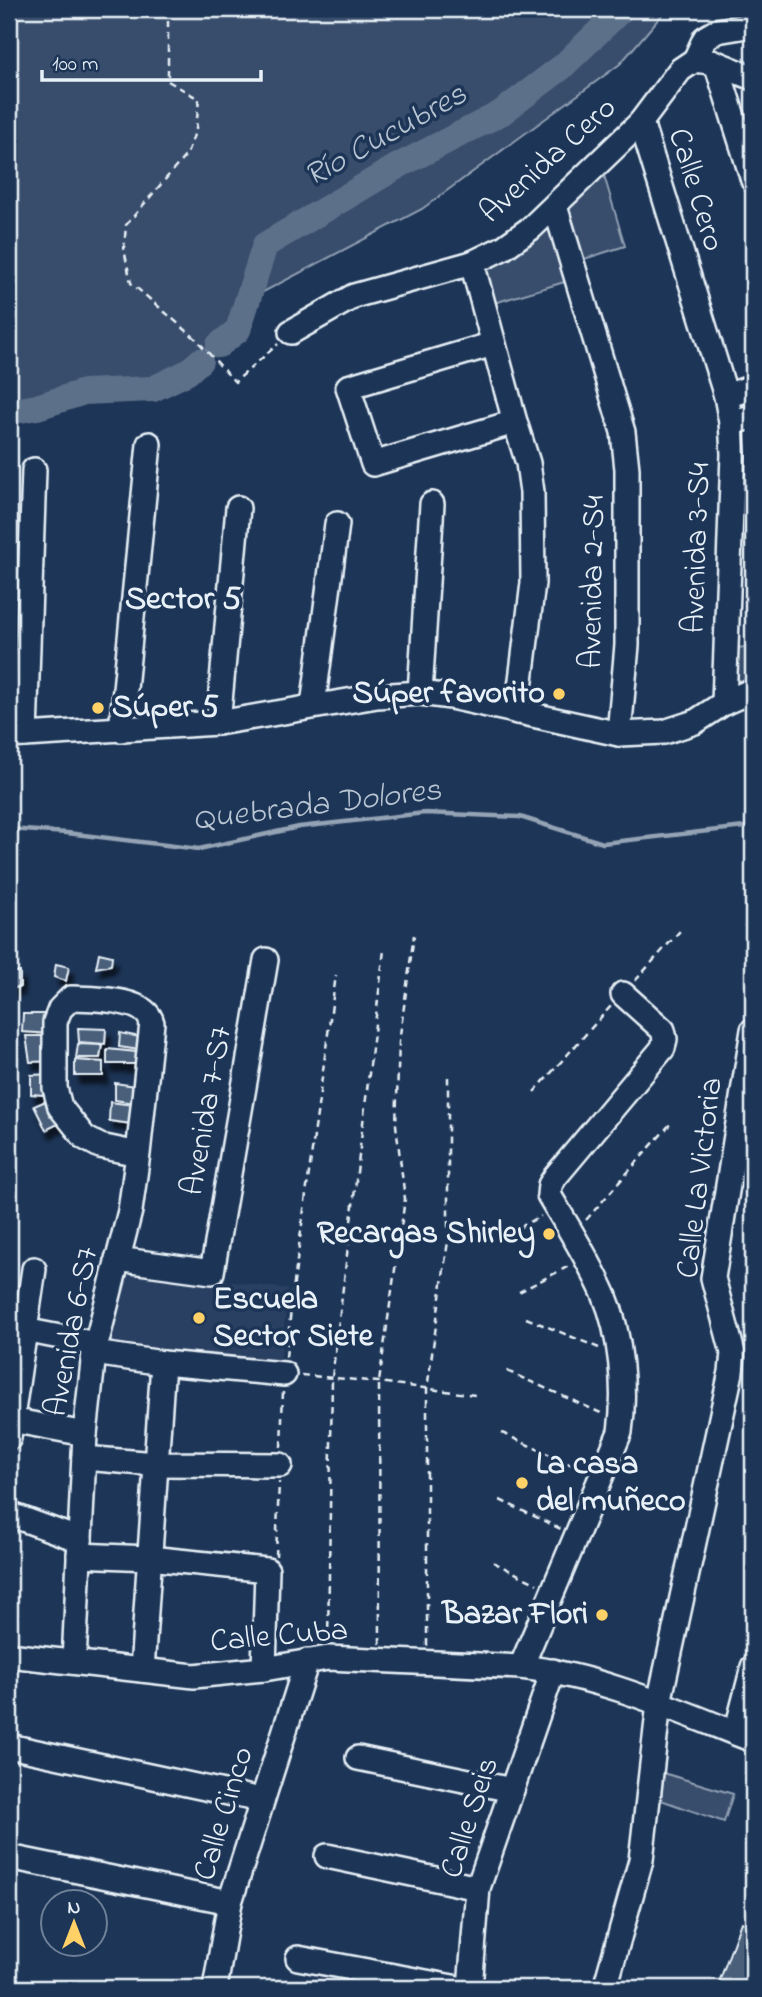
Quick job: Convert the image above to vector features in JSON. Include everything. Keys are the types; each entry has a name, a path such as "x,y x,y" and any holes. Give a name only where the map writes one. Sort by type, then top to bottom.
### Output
{"street":[{"name":"Avenida Cero","path":"291,332 354,296 471,263 503,248 531,228 641,122 680,70 705,62 705,38 717,31 753,25"},
{"path":"705,62 753,78"},
{"path":"705,62 753,180"},
{"name":"Calle Cero","path":"641,122 726,396"},
{"name":"Avenida 2-S4","path":"555,206 623,432 627,469 626,645 619,734"},
{"path":"471,263 528,463 531,492 533,583 517,712"},
{"path":"493,344 348,387 373,464 515,422"},
{"path":"726,396 753,387"},
{"name":"Avenida 3-S4","path":"724,703 733,454 742,419 726,396"},
{"path":"121,730 149,444"},
{"path":"34,470 17,735 218,723 377,696 420,693 619,734 664,732 695,722 724,703 753,690"},
{"path":"420,693 432,503"},
{"path":"218,723 238,508"},
{"path":"313,706 337,524"},
{"name":"Avenida 7-S7","path":"117,1259 212,1272 266,960"},
{"path":"521,1667 620,1432 624,1409 619,1356 613,1322 604,1295 550,1195 550,1185 555,1177 663,1048 663,1030 623,994"},
{"name":"Avenida 6-S7","path":"74,1662 85,1434 95,1349 130,1211 138,1154 152,1038 150,1016 142,1008 128,1003 71,998 60,1009 55,1022 55,1088 60,1107 85,1139 100,1146 138,1154"},
{"name":"Calle La Victoria","path":"605,1988 641,1860 659,1703 731,1373 733,1353 713,1278 753,1030"},
{"path":"34,1269 10,1429 85,1434"},
{"path":"24,1330 163,1363 284,1374"},
{"path":"142,1670 163,1363"},
{"path":"84,1458 155,1464 280,1465"},
{"path":"9,1514 80,1547 149,1558 267,1570 264,1669"},
{"name":"Calle Cuba","path":"9,1656 194,1676 317,1660 521,1667 553,1671 595,1682 659,1703 745,1737"},
{"name":"Calle Cinco","path":"215,1988 230,1902 261,1800 317,1660"},
{"path":"745,1737 753,1667"},
{"name":"Calle Seis","path":"470,1988 478,1888 553,1671"},
{"path":"9,1746 261,1800"},
{"path":"358,1758 512,1790"},
{"path":"327,1856 478,1888"},
{"path":"9,1857 230,1902"},
{"path":"298,1958 458,1988"}],"path":[{"path":"168,9 168,81 199,99 196,129 187,155 126,225 124,249 131,283 195,338 235,382 291,332"},
{"path":"534,1092 680,931"},
{"path":"380,1661 379,1382 405,1199 396,1125 399,1042 414,935"},
{"path":"317,1660 332,1378 384,950"},
{"path":"336,975 284,1374 379,1382 475,1395"},
{"path":"427,1664 427,1389 448,1241 448,1077"},
{"path":"572,1236 672,1122"},
{"path":"498,1239 557,1208"},
{"path":"519,1292 584,1258"},
{"path":"526,1318 619,1356"},
{"path":"507,1371 621,1423"},
{"path":"502,1433 600,1479"},
{"path":"500,1500 576,1536"},
{"path":"493,1562 553,1591"}],"shaded area":[{"path":"9,9 667,9 620,64 422,209 263,292 234,325 184,368 155,380 85,382 39,397 9,402"},
{"path":"603,172 625,246 581,260 566,211"},
{"path":"550,223 571,280 491,304 482,269"},
{"path":"753,646 753,677 745,681 738,680 738,648"},
{"name":"Escuela Sector Siete","path":"123,1267 288,1289 280,1364 107,1348"},
{"path":"660,1772 733,1794 724,1822 658,1799"}],"building":[{"path":"99,953 112,956 111,965 96,968"},
{"path":"56,964 69,967 66,981 54,977"},
{"path":"9,972 20,972 20,987 9,989"},
{"path":"23,1014 55,1014 51,1034 22,1032"},
{"path":"78,1028 106,1029 105,1044 79,1042"},
{"path":"120,1033 150,1039 147,1051 119,1047"},
{"path":"26,1036 57,1036 56,1061 30,1062"},
{"path":"78,1044 102,1045 100,1058 76,1058"},
{"path":"107,1049 146,1053 145,1064 107,1064"},
{"path":"75,1060 103,1062 103,1076 75,1076"},
{"path":"54,1074 57,1096 31,1094 31,1075"},
{"path":"115,1083 142,1087 140,1104 115,1100"},
{"path":"53,1098 60,1123 46,1130 34,1106"},
{"path":"110,1102 133,1105 132,1124 109,1121"},
{"path":"741,1922 753,1926 753,1988 717,1988"}],"waterway":[{"name":"Río Cucubres","path":"219,345 238,330 265,245 398,166 501,113 562,67 622,9"},
{"name":"Río Cucubres","path":"9,412 37,407 84,392 153,389 188,372 200,361"},
{"name":"Quebrada Dolores","path":"9,829 199,849 299,827 425,813 520,817 603,843 753,826"}],"place":[{"name":"Súper favorito","path":"559,694"},
{"name":"Súper 5","path":"98,708"},
{"name":"Recargas Shirley","path":"549,1234"},
{"name":"Escuela Sector Siete","path":"199,1318"},
{"name":"La casa del muñeco","path":"522,1483"},
{"name":"Bazar Flori","path":"602,1615"}],"district":[{"name":"Sector 5","path":"183,600"}]}
